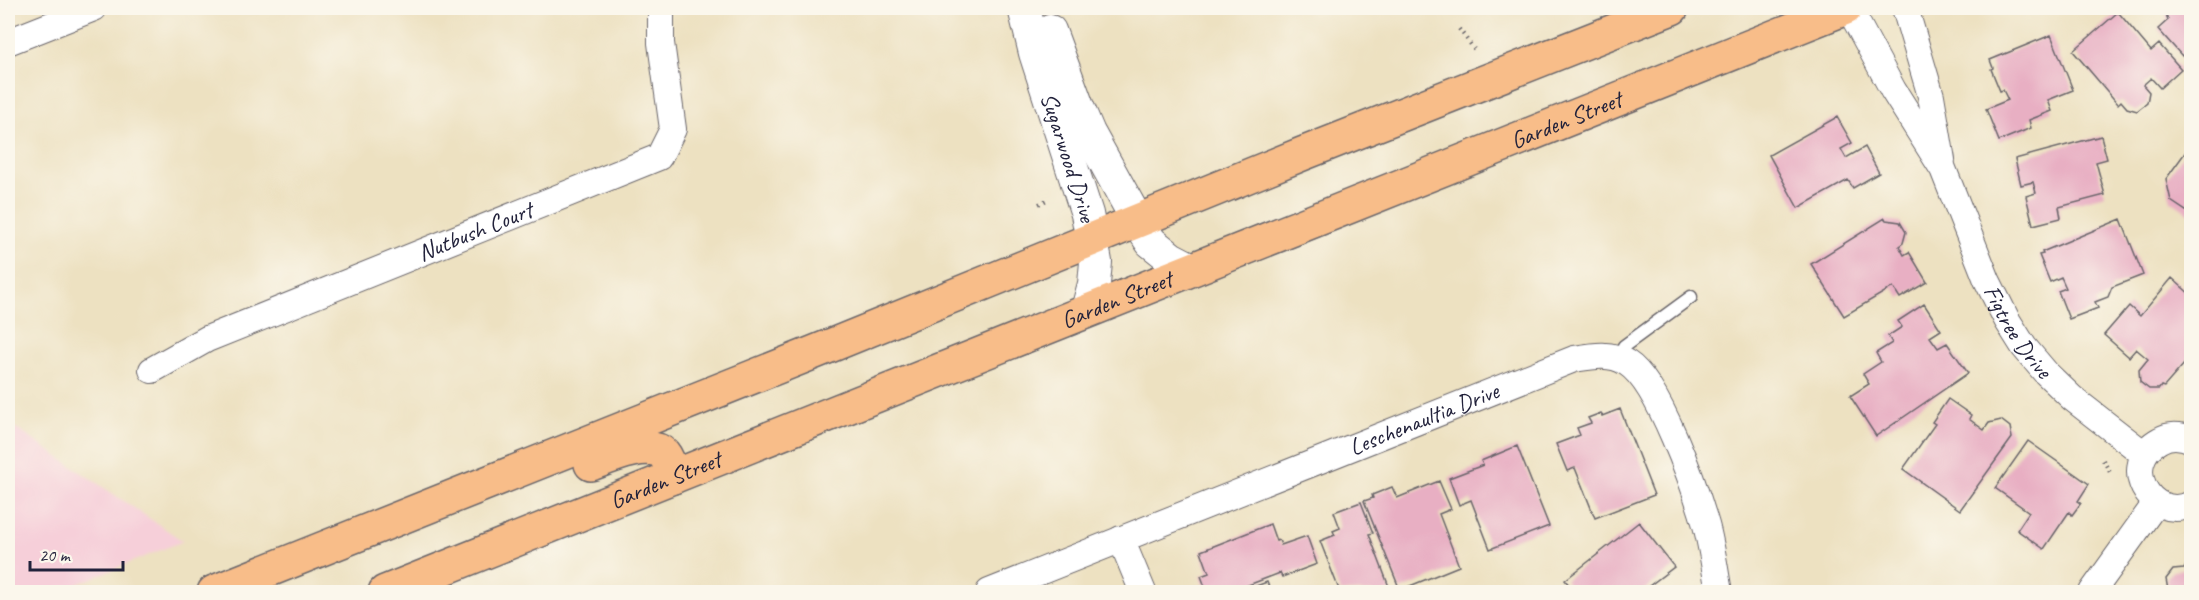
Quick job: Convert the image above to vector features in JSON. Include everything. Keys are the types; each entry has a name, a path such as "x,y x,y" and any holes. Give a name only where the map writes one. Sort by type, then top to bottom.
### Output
{"main road":[{"path":"214,592 1672,8"},
{"name":"Garden Street","path":"385,592 1847,8"},
{"path":"441,502 517,487 632,450 645,448 657,449 664,453 673,477"}],"street":[{"path":"8,42 94,8"},
{"name":"Nutbush Court","path":"152,370 207,339 659,157 673,129 661,43 661,8"},
{"name":"Sugarwood Drive","path":"1024,8 1035,53 1079,185 1093,240 1096,262 1094,284 1087,310"},
{"name":"Sugarwood Drive","path":"1043,8 1089,133 1138,222 1151,242 1171,258 1192,269"},
{"name":"Figtree Drive","path":"1847,8 1893,90 1943,169 1987,280 2007,320 2024,346 2046,373 2072,398 2144,454"},
{"name":"Figtree Drive","path":"1905,8 1931,96 1943,169"},
{"name":"Leschenaultia Drive","path":"988,592 1574,359 1608,355 1619,358"},
{"path":"1619,358 1629,363 1653,391 1669,427 1706,527 1719,592"},
{"path":"2192,440 2174,436 2162,438 2144,454 2140,464 2142,486 2156,503 2177,508 2192,504"},
{"path":"2092,592 2156,503"},
{"path":"1121,538 1143,592"}],"lane":[{"path":"1619,358 1624,346 1692,297"}],"path":[{"path":"1459,29 1474,49"}],"shaded area":[{"path":"8,423 183,541 58,592 8,592"}],"building":[{"path":"2164,8 2192,8 2192,47 2182,56 2158,29 2168,20"},
{"path":"2118,12 2151,51 2159,44 2181,69 2160,88 2151,78 2143,85 2149,92 2147,103 2137,111 2127,108 2121,101 2118,104 2073,51"},
{"path":"2051,35 2073,90 2048,100 2052,111 2029,120 2031,128 1999,141 1986,109 2008,100 2003,90 2000,91 1991,69 1993,68 1990,60"},
{"path":"1837,117 1852,143 1841,149 1846,158 1865,147 1879,173 1853,188 1848,180 1798,208 1769,155"},
{"path":"2101,136 2107,159 2096,162 2105,195 2059,207 2061,218 2033,225 2026,196 2036,193 2033,182 2021,185 2015,159"},
{"path":"2192,143 2192,215 2171,201 2166,179"},
{"path":"1885,218 1900,222 1906,232 1903,243 1899,246 1904,255 1909,252 1927,282 1900,298 1893,287 1844,316 1811,264"},
{"path":"2121,219 2143,275 2112,287 2108,297 2095,302 2098,308 2069,319 2058,291 2066,288 2061,277 2050,282 2039,255"},
{"path":"2172,278 2192,296 2192,355 2164,387 2149,389 2140,382 2139,370 2148,359 2136,349 2129,357 2104,335 2129,306 2140,316"},
{"path":"1924,304 1941,330 1930,337 1938,348 1947,343 1968,373 1876,436 1850,396 1869,384 1863,374 1881,362 1876,353 1892,343 1888,336 1902,327 1898,321"},
{"path":"1948,399 1971,415 1969,419 1984,430 1989,423 2001,420 2010,427 2012,438 1960,510 1903,469 1935,424 1932,422"},
{"path":"1620,409 1654,495 1595,518 1575,468 1567,471 1556,444 1580,435 1577,428 1591,423 1588,418 1601,413 1602,416"},
{"path":"2028,441 2089,484 2078,501 2081,503 2072,515 2069,512 2044,549 2017,530 2029,512 1995,488"},
{"path":"1517,446 1549,526 1490,549 1471,500 1459,505 1449,478 1483,465 1481,461"},
{"path":"1439,481 1451,509 1439,514 1459,566 1400,590 1364,501 1392,487 1397,498"},
{"path":"1361,502 1373,533 1369,534 1391,592 1340,592 1320,541 1335,535 1333,531 1340,528 1334,512"},
{"path":"1639,522 1674,567 1641,592 1575,592 1565,580"},
{"path":"1270,524 1276,541 1279,540 1281,545 1307,536 1317,564 1282,577 1280,573 1230,592 1207,592 1201,576 1209,573 1201,551"},
{"path":"2187,564 2192,567 2192,592 2171,592 2168,590 2166,579 2173,570 2184,569"},
{"path":"1267,582 1271,592 1240,592"}]}
